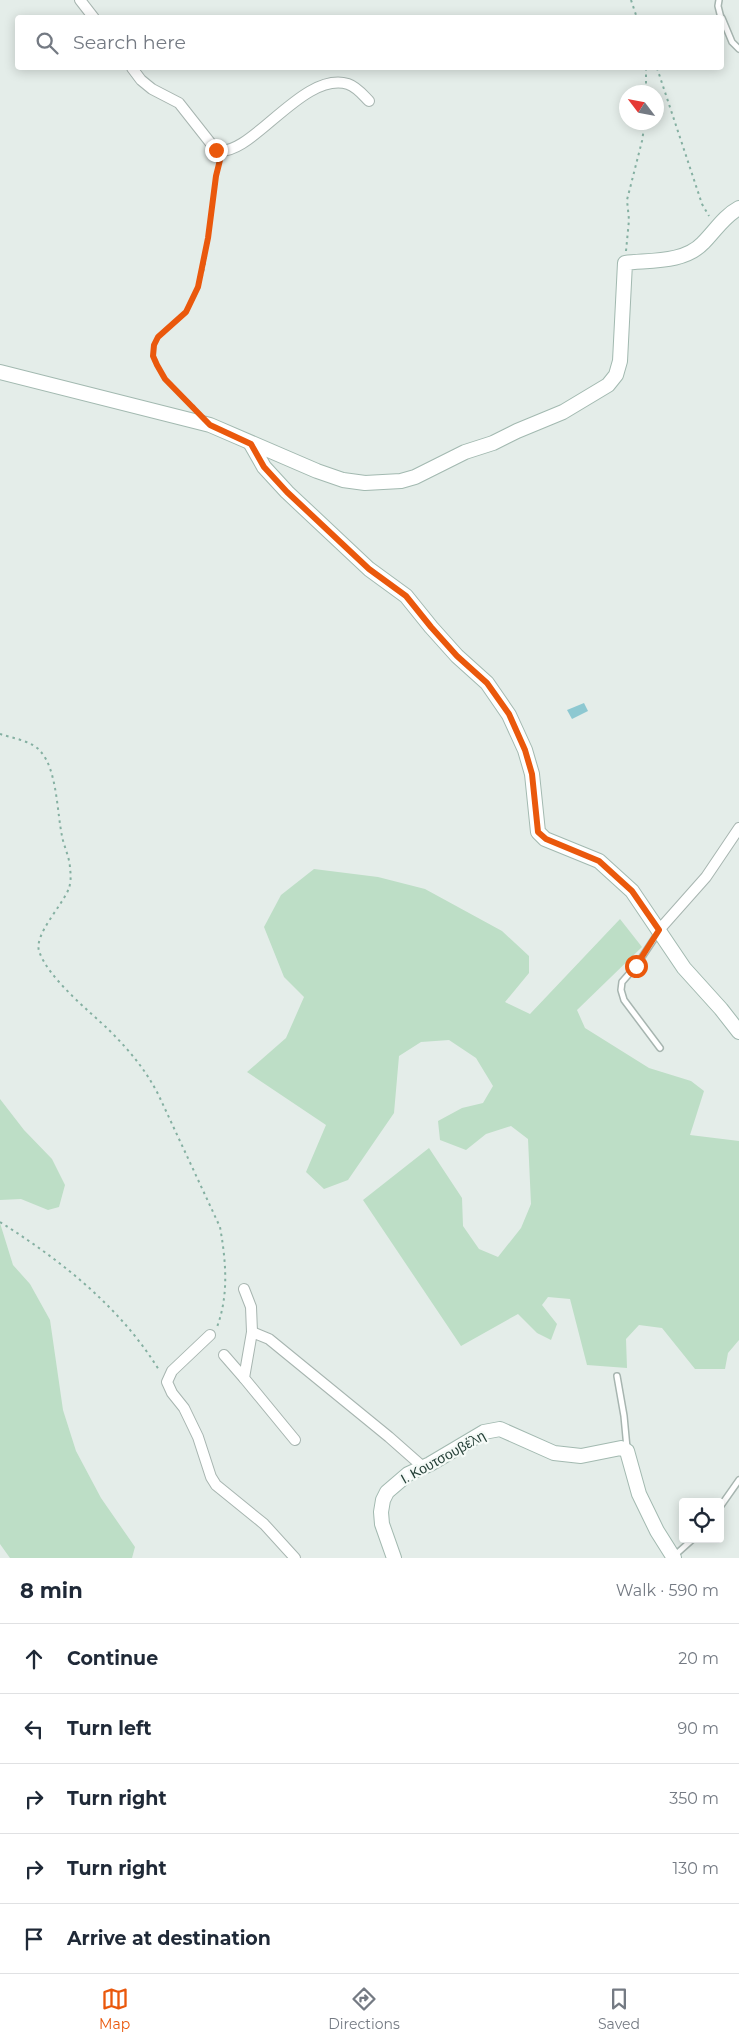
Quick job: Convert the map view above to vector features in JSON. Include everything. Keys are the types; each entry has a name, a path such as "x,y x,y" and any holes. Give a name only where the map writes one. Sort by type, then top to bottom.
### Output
{"street":[{"path":"80,0 92,15"},
{"path":"134,70 141,80 152,89 179,103 216,150 222,152 236,148 284,110 318,88 333,84 347,84 356,88 369,101"},
{"path":"0,372 210,425 251,444 343,480 365,484 384,483 415,476 465,452 505,438 516,431 563,412 608,385 616,375 620,361 625,263 682,257 694,251 733,211 739,208"},
{"path":"251,444 264,467 287,492 369,569 406,596 457,656 487,683 509,714 525,750 532,774 538,832 546,839 599,861 632,891 684,968 739,1032"},
{"path":"659,930 706,877 739,828"},
{"path":"244,1289 251,1307 252,1332 244,1378"},
{"path":"252,1332 269,1339 423,1467"},
{"path":"210,1335 172,1371 167,1382 172,1393 184,1408 198,1437 211,1477 216,1485 264,1524 295,1558"},
{"path":"224,1355 295,1440"},
{"name":"Ι. Κουτσουβέλη","path":"394,1558 382,1524 381,1512 383,1500 387,1492 408,1474 484,1432 500,1429 554,1453 580,1456 621,1448 627,1451"},
{"path":"627,1451 638,1494 657,1531 674,1557"}],"lane":[{"path":"719,0 720,15"},
{"path":"724,25 732,42 739,49"},
{"path":"659,930 641,960 622,982 621,990 624,1000 660,1048"},
{"path":"617,1376 624,1416 627,1451"},
{"path":"724,1501 739,1480"},
{"path":"674,1557 689,1543"}],"path":[{"path":"632,0 636,15"},
{"path":"646,70 646,85"},
{"path":"658,70 702,204 717,227"},
{"path":"625,263 629,220 627,200 644,130"},
{"path":"197,410 165,379 153,356 154,345 158,337 186,312 198,287 208,238 216,176 222,152"},
{"path":"0,734 41,751 50,769 62,836 70,868 70,886 60,907 39,937 39,950 64,988 135,1057 151,1080 220,1227 224,1259 224,1306 217,1326 210,1335"},
{"path":"0,1222 57,1260 91,1288 126,1324 151,1356 167,1382"}],"green space":[{"path":"314,869 378,877 425,889 502,931 529,956 529,973 505,1002 530,1014 620,919 642,947 577,1010 585,1028 649,1068 691,1081 704,1091 690,1135 739,1141 739,1340 728,1353 725,1369 695,1369 662,1328 639,1325 626,1339 627,1368 587,1365 570,1299 548,1297 542,1305 557,1324 551,1340 537,1333 518,1314 461,1346 363,1200 429,1148 462,1198 463,1226 479,1249 498,1257 521,1228 531,1204 528,1139 511,1126 486,1134 466,1150 440,1140 438,1121 462,1108 483,1103 493,1086 476,1058 449,1040 421,1042 399,1056 394,1113 348,1180 324,1189 306,1172 326,1125 247,1072 286,1038 304,997 284,977 264,927 281,895"},
{"path":"0,1099 24,1130 52,1159 65,1185 59,1207 48,1210 21,1199 0,1200"},
{"path":"0,1223 13,1265 30,1284 50,1320 63,1410 76,1451 101,1498 135,1547 132,1558 10,1558 0,1544"}],"water":[{"path":"584,703 588,711 572,719 567,710"}],"route":[{"path":"216,150 222,152 216,176 208,238 198,287 193,301 186,312 158,337 154,345 153,356 157,365 165,379 192,404 210,425 251,444 264,467 287,492 369,569 406,596 457,656 487,683 509,714 525,750 532,774 538,832 546,839 599,861 632,891 659,930 650,947 636,966"}]}
